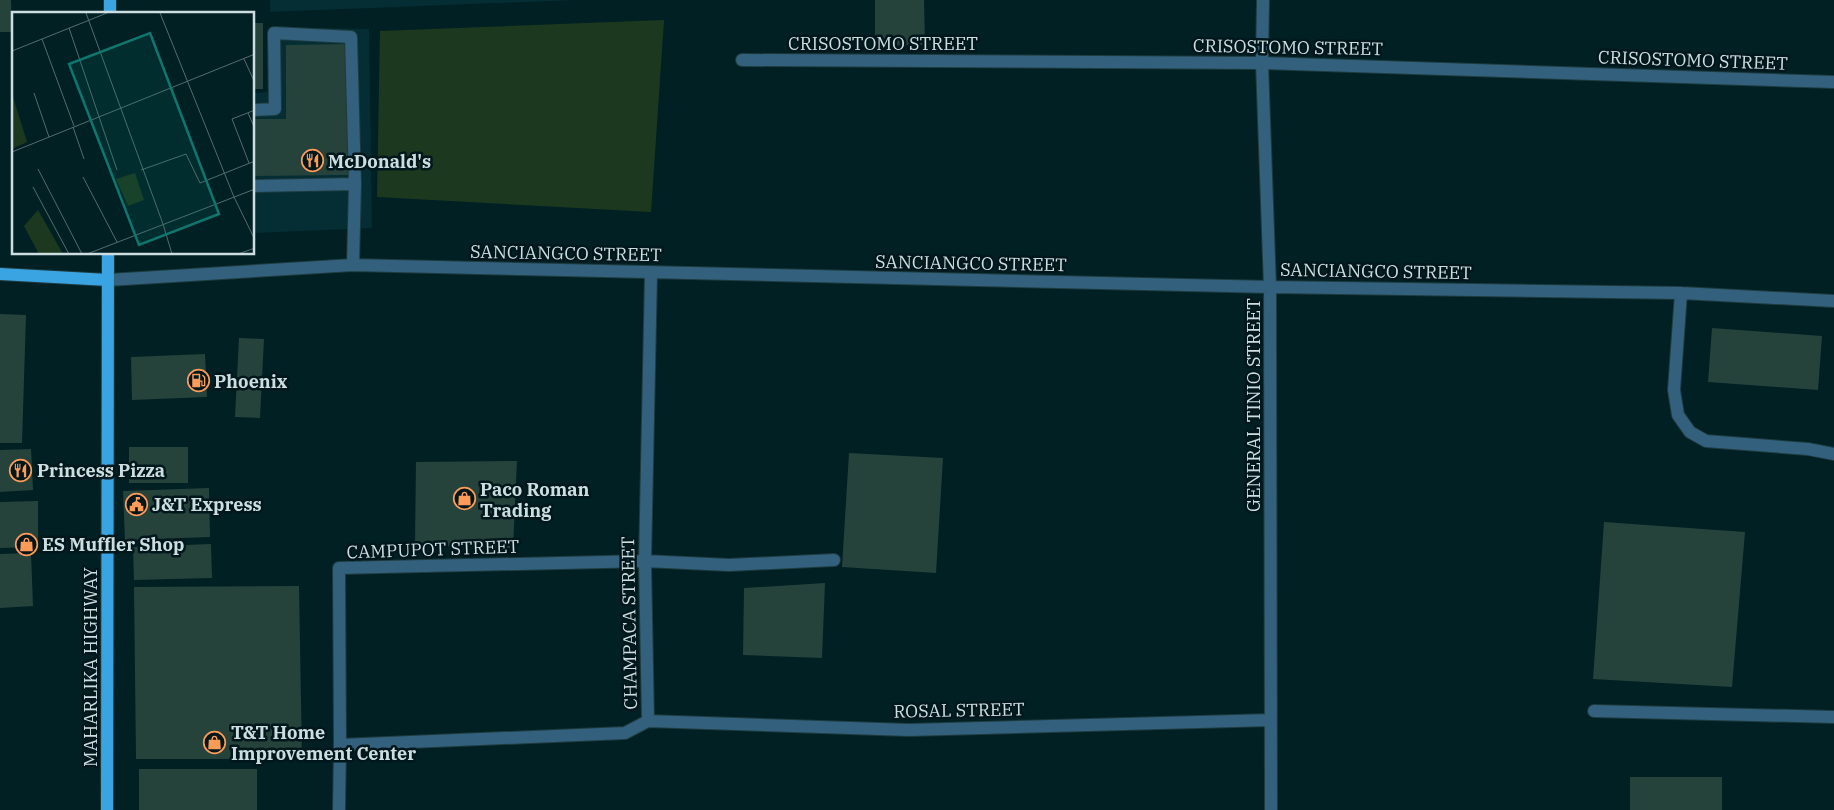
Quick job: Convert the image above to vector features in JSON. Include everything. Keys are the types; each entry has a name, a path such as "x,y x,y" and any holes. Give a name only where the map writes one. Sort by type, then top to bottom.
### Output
{"main road":[{"name":"MAHARLIKA HIGHWAY","path":"107,810 108,255"},
{"path":"0,274 108,280"}],"street":[{"name":"GENERAL TINIO STREET","path":"1263,0 1262,62 1270,287 1271,810"},
{"path":"255,110 276,109 274,33 351,38 355,184 353,265"},
{"name":"CRISOSTOMO STREET","path":"742,60 1262,62 1834,82"},
{"path":"255,186 355,184"},
{"name":"SANCIANGCO STREET","path":"108,280 353,265 1270,287 1681,293 1834,301"},
{"name":"CHAMPACA STREET","path":"340,745 624,733 648,721 644,561 651,273"},
{"path":"1681,293 1674,390 1678,415 1690,432 1706,441 1808,449 1834,454"},
{"path":"644,561 728,565 834,560"},
{"name":"CAMPUPOT STREET","path":"340,745 338,568 644,561"},
{"path":"1594,710 1834,718"},
{"name":"ROSAL STREET","path":"648,721 909,730 1270,720"},
{"path":"338,810 340,745"}],"shaded area":[{"path":"270,0 577,0 270,12"},
{"name":"McDonald's","path":"271,27 369,29 372,228 255,233 255,93 269,92"}],"green space":[{"path":"664,20 651,212 377,197 380,31"}],"building":[{"path":"0,0 11,0 12,32 0,32"},
{"path":"875,0 924,0 925,45 875,46"},
{"path":"255,23 263,23 263,89 255,89"},
{"path":"348,44 348,175 255,176 255,119 286,119 286,45"},
{"path":"0,314 26,315 22,443 0,443"},
{"path":"1712,328 1822,336 1818,390 1708,382"},
{"path":"239,338 264,339 260,418 235,417"},
{"path":"205,354 207,397 132,400 131,357"},
{"path":"129,447 188,447 188,483 129,483"},
{"path":"31,449 33,490 0,492 0,450"},
{"path":"849,453 943,458 936,573 842,567"},
{"path":"517,461 513,548 415,545 416,462"},
{"path":"209,488 210,537 125,540 123,491"},
{"path":"38,501 38,547 0,548 0,502"},
{"path":"1604,522 1745,532 1732,687 1593,679"},
{"path":"211,544 212,578 134,580 133,547"},
{"path":"31,553 33,606 0,608 0,554"},
{"path":"825,583 822,658 743,655 744,588"},
{"path":"299,586 302,759 136,759 134,587"},
{"path":"139,769 257,769 257,810 139,810"},
{"path":"1630,777 1722,777 1722,810 1630,810"}],"place":[{"name":"McDonald's","path":"312,161"},
{"name":"Phoenix","path":"198,381"},
{"name":"Princess Pizza","path":"21,470"},
{"name":"Paco Roman Trading","path":"464,499"},
{"name":"J&T Express","path":"136,504"},
{"name":"ES Muffler Shop","path":"26,544"},
{"name":"T&T Home Improvement Center","path":"215,742"}]}
